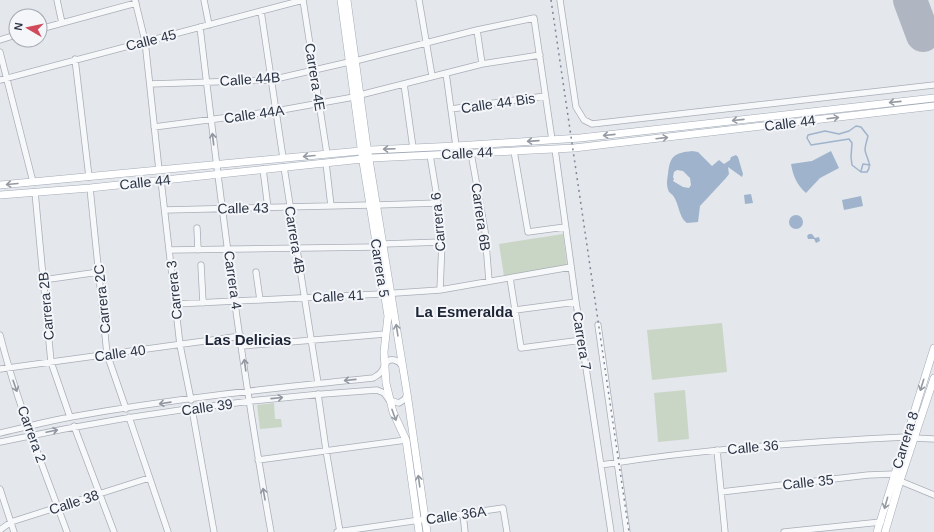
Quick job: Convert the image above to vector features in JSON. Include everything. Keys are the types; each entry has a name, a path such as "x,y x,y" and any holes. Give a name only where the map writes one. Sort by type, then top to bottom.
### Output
{"main road":[{"name":"Carrera 5","path":"341,0 352,62 373,205 407,393 421,520 419,532"},
{"name":"Carrera 5","path":"347,0 352,62"},
{"name":"Calle 44","path":"0,185 364,150 552,140 934,98"},
{"name":"Calle 44","path":"0,195 90,188 366,159 581,148 934,106"},
{"path":"58,180 59,190"},
{"name":"Carrera 5","path":"388,294 384,368 389,400 406,440 421,520 427,532"},
{"name":"Carrera 8","path":"885,532 900,481 934,348"},
{"name":"Carrera 8","path":"878,532 894,474 933,387 934,378"}],"street":[{"path":"57,0 62,23"},
{"path":"204,0 209,25"},
{"name":"Calle 45","path":"0,80 303,0"},
{"name":"Carrera 4E","path":"303,0 327,154"},
{"path":"419,0 432,76"},
{"path":"560,0 576,107 584,120 592,124 934,85"},
{"path":"48,27 135,2 145,41 159,170"},
{"path":"261,11 283,158"},
{"name":"Calle 44B","path":"150,84 271,80 352,62 477,30 534,18 540,55"},
{"name":"Carrera 4","path":"200,27 217,174 258,460 271,532"},
{"path":"477,30 482,64"},
{"path":"0,52 33,182"},
{"path":"540,55 552,140"},
{"name":"Calle 44A","path":"154,127 276,111 357,96 482,64 540,55"},
{"path":"75,59 89,177"},
{"path":"446,73 456,146"},
{"path":"404,84 413,148"},
{"name":"Calle 44 Bis","path":"452,109 546,96"},
{"name":"Carrera 7","path":"555,149 565,227 611,532"},
{"path":"514,151 528,232 565,227"},
{"name":"Carrera 6B","path":"472,153 485,231 489,281"},
{"name":"Carrera 6","path":"430,155 438,203 442,242 440,290"},
{"path":"326,163 331,206"},
{"name":"Carrera 4B","path":"284,167 318,383"},
{"path":"263,169 268,208"},
{"name":"Carrera 3","path":"161,180 180,345 191,400"},
{"name":"Carrera 2C","path":"90,188 107,354 126,408"},
{"name":"Carrera 2B","path":"35,192 51,362 70,417"},
{"name":"Calle 43","path":"165,210 438,203"},
{"path":"197,228 198,250"},
{"path":"169,250 297,248 442,242"},
{"path":"201,265 203,303"},
{"name":"Calle 41","path":"175,304 388,294 440,290 571,267"},
{"path":"44,280 99,272"},
{"path":"256,272 260,300"},
{"path":"510,278 520,348 582,340"},
{"path":"515,310 576,302"},
{"path":"598,325 627,532"},
{"path":"242,346 385,334"},
{"name":"Carrera 2","path":"0,335 8,368 67,532"},
{"name":"Calle 40","path":"0,369 241,336"},
{"name":"Calle 39","path":"0,433 70,417 126,408 318,383 373,378 380,374 386,364 393,359 401,363 402,367"},
{"name":"Calle 39","path":"0,442 74,426 250,401 377,390 384,393 389,400"},
{"path":"389,400 399,403 405,399 407,393"},
{"path":"318,394 339,532"},
{"path":"192,409 214,532"},
{"path":"129,417 168,532"},
{"path":"74,426 114,532"},
{"name":"Calle 36","path":"601,465 717,450 793,443 910,438 934,439"},
{"path":"258,460 406,440"},
{"path":"717,450 725,532"},
{"name":"Calle 35","path":"721,492 868,475 894,474"},
{"name":"Calle 38","path":"0,530 11,522 149,478"},
{"path":"900,481 934,494"},
{"path":"0,489 14,532"},
{"name":"Calle 36A","path":"339,532 503,508 507,532"},
{"path":"463,514 466,532"},
{"path":"784,532 881,522"},
{"path":"382,525 383,532"}],"green space":[{"path":"563,234 567,266 504,276 499,244"},
{"path":"722,323 727,372 652,380 647,330"},
{"path":"685,390 689,439 658,442 654,393"},
{"path":"274,403 275,419 281,419 282,427 260,429 257,405"}],"water":[{"path":"692,151 698,152 712,166 719,160 724,164 730,160 731,157 736,155 743,174 742,177 728,167 729,174 700,206 698,222 687,223 682,216 673,195 669,192 667,181 670,163 674,156","holes":["677,170 683,171 690,178 691,185 689,188 683,187 673,181 674,172"]},
{"path":"831,151 839,168 820,178 806,193 796,180 791,164 812,161"},
{"path":"751,194 753,203 745,204 744,195"},
{"path":"861,196 863,206 844,210 842,200"},
{"path":"796,215 801,217 803,222 801,227 796,229 791,227 789,222 791,217"},
{"path":"812,234 815,238 819,237 820,241 816,243 814,239 808,239 807,236"}],"waterway":[{"path":"856,126 861,127 868,136 865,150 869,164 869,169 867,172 861,172 852,165 852,143 849,139 811,145 807,138 808,135 825,131 839,134 849,131 856,126"},
{"path":"861,171 863,164 870,165"}],"taxiway":[{"path":"923,35 934,31"}],"runway":[{"path":"910,0 923,35"}],"railway":[{"path":"551,0 629,532"}],"district":[{"name":"La Esmeralda","path":"464,312"},
{"name":"Las Delicias","path":"248,340"}]}
